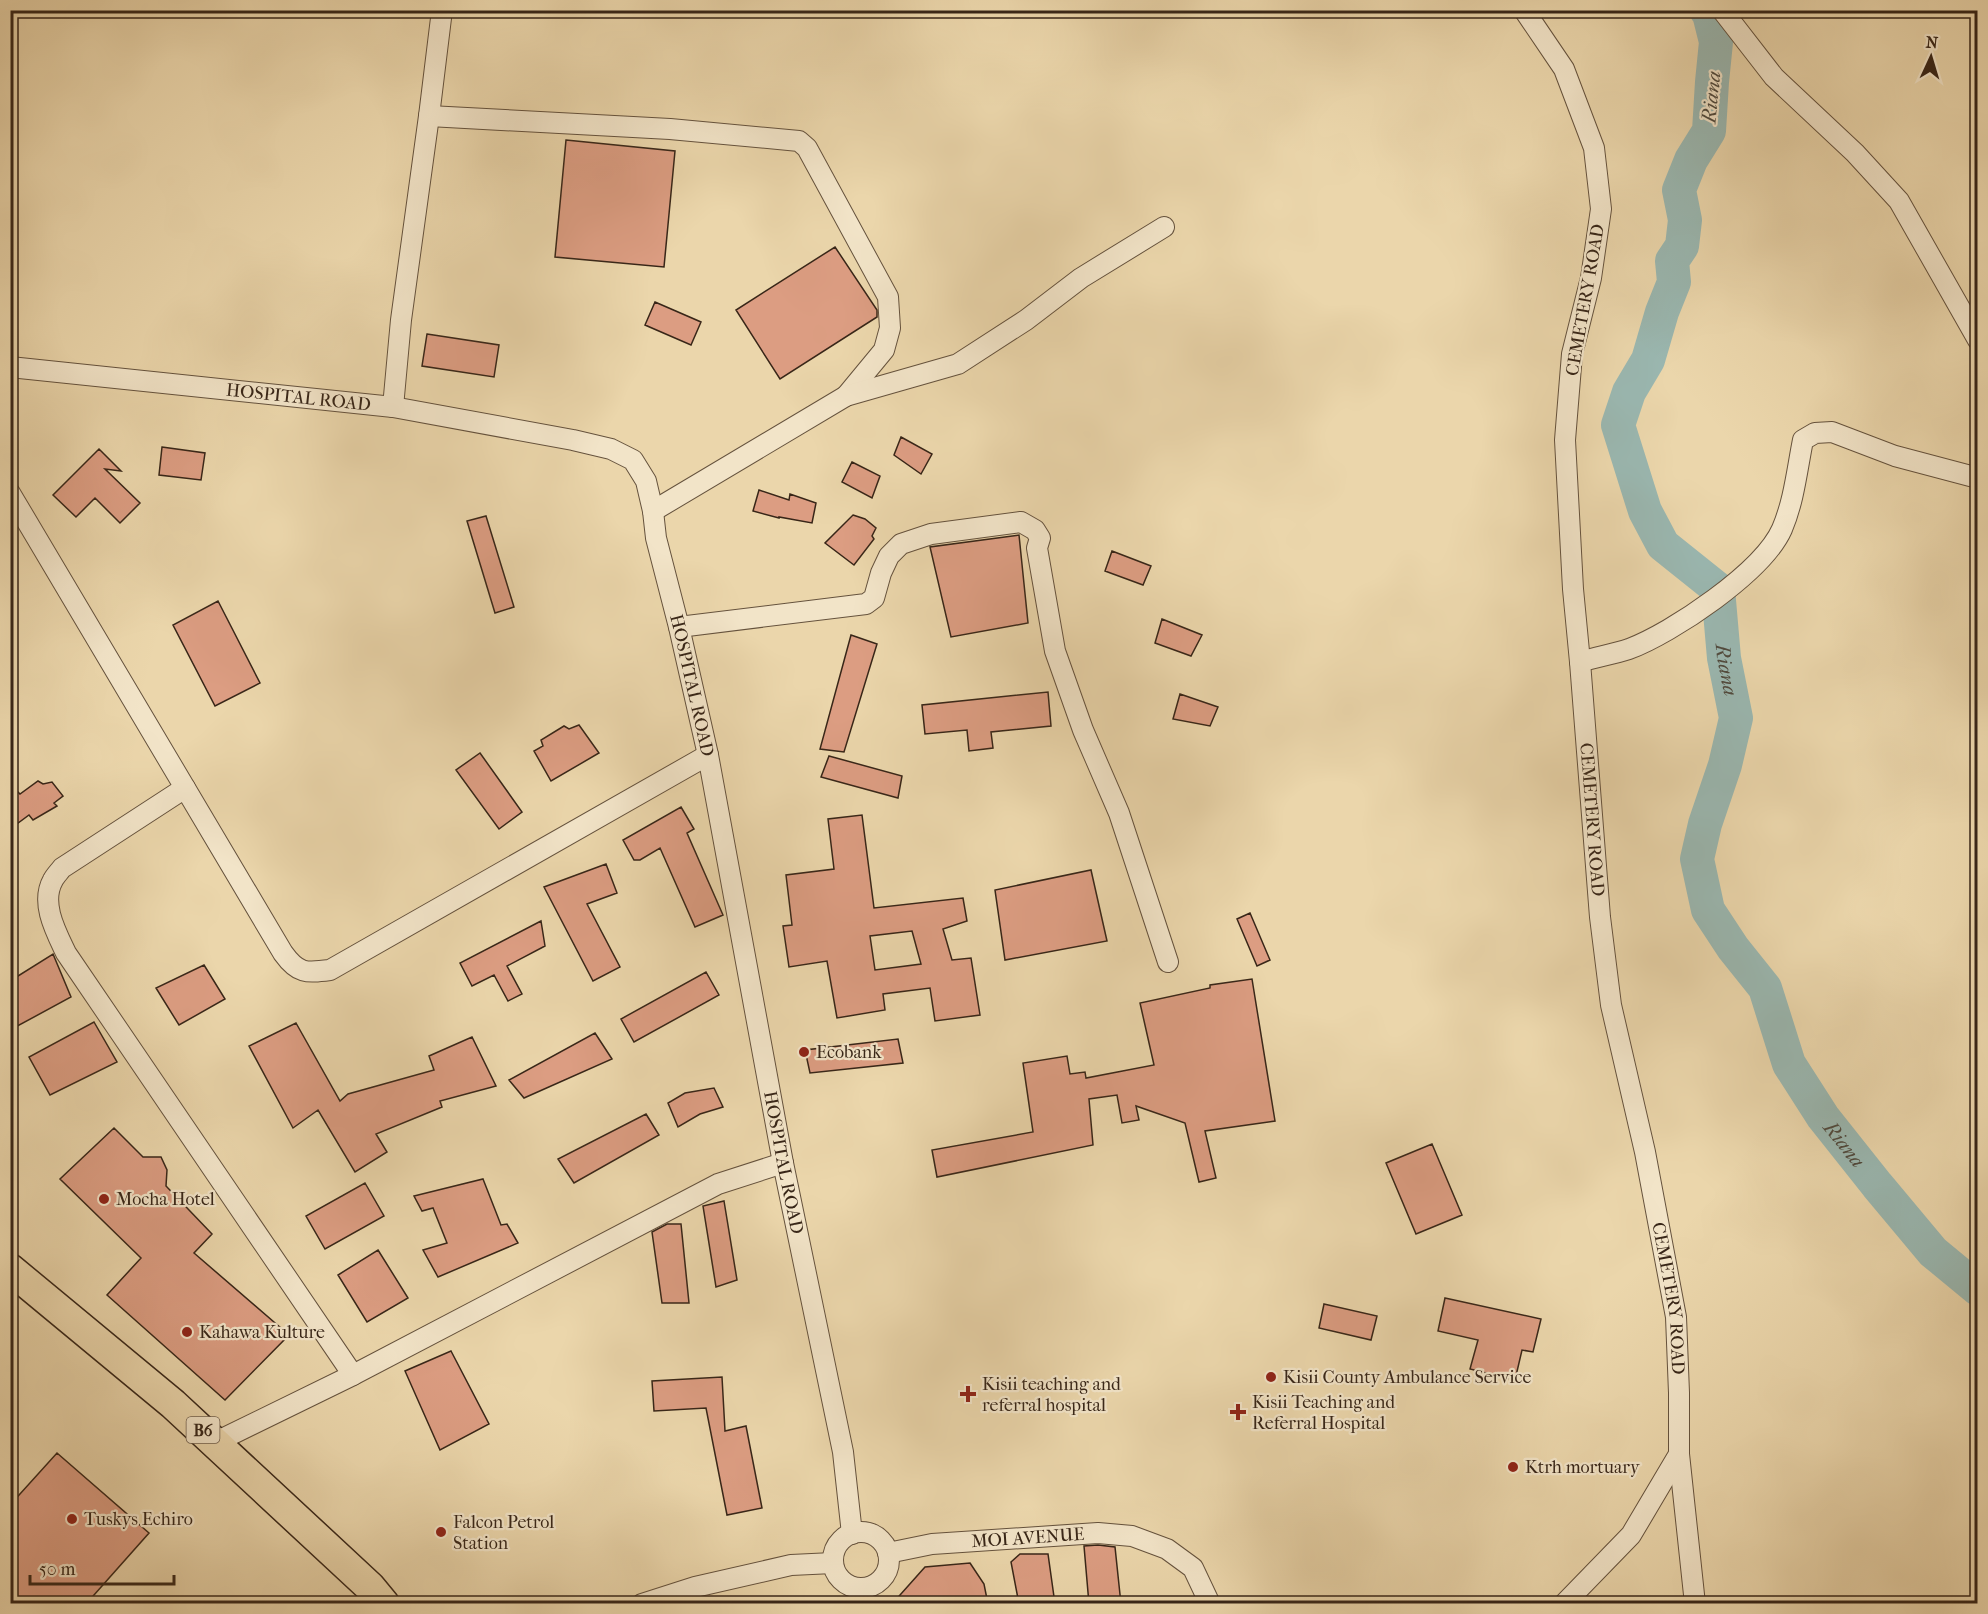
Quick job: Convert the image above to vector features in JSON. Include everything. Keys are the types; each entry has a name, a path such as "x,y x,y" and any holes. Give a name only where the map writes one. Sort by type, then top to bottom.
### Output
{"highway":[{"name":"B6","path":"10,1269 216,1442 370,1587 384,1604"}],"street":[{"path":"393,407 401,320 442,10"},
{"name":"CEMETERY ROAD","path":"1524,10 1564,69 1594,148 1600,208 1591,278 1572,354 1565,440 1573,589 1581,662 1600,917 1611,1005 1645,1152 1676,1317 1679,1393 1678,1454 1631,1535 1564,1604"},
{"path":"1722,10 1774,76 1855,153 1899,201 1977,340"},
{"path":"429,116 670,129 800,141 807,148 888,297 890,328 884,350 846,396"},
{"path":"653,512 846,396 958,364 1026,320 1081,278 1164,227"},
{"name":"HOSPITAL ROAD","path":"10,367 393,407 573,440 611,449 633,460 645,480 653,512 656,538 708,755 783,1163 843,1452 852,1534"},
{"path":"1581,662 1630,648 1676,625 1730,586 1766,554 1782,530 1794,492 1803,440 1815,433 1833,432 1895,456 1977,478"},
{"path":"10,493 283,953 291,965 307,973 330,970 708,755"},
{"path":"679,627 866,604 874,598 881,573 889,556 901,544 931,534 1021,522 1035,530 1040,538 1037,548 1054,651 1083,730 1119,813 1168,962"},
{"path":"185,788 62,868 52,880 49,895 49,909 54,928 66,953 353,1375"},
{"path":"216,1442 353,1375 718,1184 783,1163"},
{"path":"1678,1454 1695,1604"},
{"path":"861,1532 878,1538 888,1553 887,1571 873,1595 841,1580 833,1563 833,1554 837,1545 852,1534 861,1532"},
{"name":"MOI AVENUE","path":"888,1553 932,1544 1098,1533 1132,1536 1167,1549 1193,1568 1210,1604"},
{"path":"642,1604 696,1595 791,1565 833,1563"}],"building":[{"path":"566,140 675,151 664,267 555,257"},
{"path":"835,247 877,310 877,317 780,379 736,310"},
{"path":"655,302 701,322 691,345 645,325"},
{"path":"427,334 499,345 494,377 422,366"},
{"path":"901,437 932,454 921,474 894,455"},
{"path":"162,447 205,453 201,480 159,475"},
{"path":"99,449 121,471 105,469 140,503 120,523 95,498 76,517 53,495"},
{"path":"852,462 880,476 872,498 842,482"},
{"path":"759,490 789,500 790,494 816,503 812,523 753,511"},
{"path":"853,515 865,519 876,528 872,536 874,539 854,565 825,543"},
{"path":"486,516 514,607 495,613 467,521"},
{"path":"1019,535 1028,623 951,637 930,547"},
{"path":"1112,551 1151,566 1143,585 1105,571"},
{"path":"218,601 260,683 215,706 173,625"},
{"path":"1162,619 1202,635 1191,656 1155,643"},
{"path":"851,635 877,644 844,752 820,749"},
{"path":"1048,692 1051,726 991,732 993,748 969,751 967,730 925,734 922,705"},
{"path":"1180,694 1218,707 1210,726 1173,719"},
{"path":"579,725 599,753 551,781 534,751 543,746 541,740 564,726 569,729"},
{"path":"480,753 522,812 499,829 456,770"},
{"path":"829,756 902,776 898,798 821,777"},
{"path":"38,781 43,784 52,782 63,796 54,803 57,806 33,820 29,815 10,829 10,784 20,794"},
{"path":"681,807 694,829 687,833 723,915 695,927 660,848 640,860 634,860 623,840"},
{"path":"862,815 874,908 963,898 967,921 943,929 952,960 971,958 980,1015 935,1021 930,988 883,994 885,1010 837,1018 827,961 789,967 783,926 792,925 786,875 834,869 828,819","holes":["912,931 921,964 875,970 870,936"]},
{"path":"606,864 617,893 587,904 620,967 593,981 544,887"},
{"path":"1091,870 1107,941 1005,960 995,890"},
{"path":"1250,913 1270,960 1257,966 1237,919"},
{"path":"541,921 545,946 507,966 522,994 508,1001 494,975 472,986 460,963"},
{"path":"53,954 71,997 10,1030 10,981"},
{"path":"204,965 225,999 179,1025 156,988"},
{"path":"706,972 719,995 634,1042 621,1019"},
{"path":"1252,979 1275,1121 1205,1131 1216,1178 1199,1182 1185,1123 1136,1106 1139,1120 1122,1123 1117,1095 1089,1099 1093,1145 937,1177 932,1150 1033,1132 1023,1063 1067,1056 1070,1074 1085,1072 1086,1078 1154,1065 1140,1003 1210,988 1210,985"},
{"path":"94,1022 117,1062 50,1095 29,1057"},
{"path":"296,1023 340,1101 348,1094 434,1070 429,1056 472,1037 496,1086 440,1101 442,1107 376,1134 387,1152 355,1172 318,1110 293,1128 249,1046"},
{"path":"595,1033 612,1059 524,1098 509,1080"},
{"path":"898,1039 903,1063 810,1073 805,1050"},
{"path":"714,1088 723,1107 700,1114 678,1127 668,1103 685,1093"},
{"path":"646,1114 659,1135 574,1183 558,1159"},
{"path":"114,1128 143,1157 161,1157 167,1170 166,1186 212,1234 194,1253 289,1335 225,1400 107,1295 141,1258 60,1179"},
{"path":"1432,1144 1462,1215 1416,1234 1386,1163"},
{"path":"483,1179 501,1225 507,1224 518,1243 438,1277 423,1250 447,1243 433,1208 422,1211 414,1196"},
{"path":"365,1183 384,1216 325,1249 306,1216"},
{"path":"724,1201 737,1280 716,1287 703,1206"},
{"path":"667,1224 681,1224 689,1303 662,1303 652,1232"},
{"path":"378,1250 408,1298 367,1322 338,1275"},
{"path":"1445,1298 1541,1319 1533,1352 1522,1350 1515,1380 1470,1369 1478,1340 1438,1331"},
{"path":"1324,1304 1377,1316 1371,1340 1319,1328"},
{"path":"451,1351 489,1424 440,1450 405,1371"},
{"path":"722,1377 725,1431 746,1426 762,1508 727,1515 706,1408 654,1411 652,1381"},
{"name":"Tuskys Echiro","path":"57,1453 149,1533 86,1604 10,1604 10,1505"},
{"path":"1084,1546 1115,1547 1121,1604 1089,1604"},
{"path":"1020,1554 1048,1554 1055,1604 1019,1604 1011,1562"},
{"path":"970,1563 984,1584 988,1604 892,1604 925,1567"}],"waterway":[{"name":"Riana","path":"1706,10 1716,42 1709,131 1691,160 1679,190 1685,220 1682,246 1672,261 1674,282 1662,312 1648,360 1629,392 1618,425 1645,511 1663,545 1718,589 1724,658 1736,718 1725,765 1705,824 1697,859 1708,910 1733,948 1765,988 1789,1064 1823,1117 1933,1252 1978,1289"}],"place":[{"name":"Ecobank","path":"804,1052"},
{"name":"Mocha Hotel","path":"104,1199"},
{"name":"Kahawa Kulture","path":"187,1332"},
{"name":"Kisii County Ambulance Service","path":"1271,1377"},
{"name":"Kisii teaching and referral hospital","path":"968,1394"},
{"name":"Kisii Teaching and Referral Hospital","path":"1238,1412"},
{"name":"Ktrh mortuary","path":"1513,1467"},
{"name":"Tuskys Echiro","path":"72,1519"},
{"name":"Falcon Petrol Station","path":"441,1532"}]}
